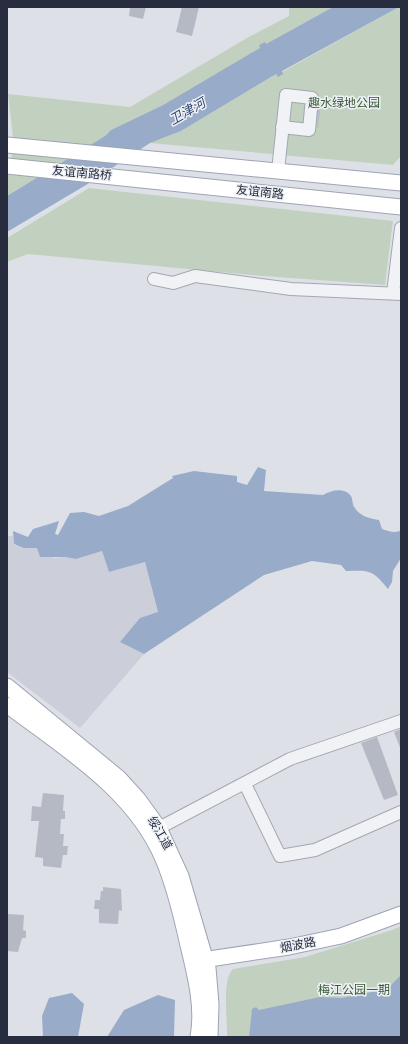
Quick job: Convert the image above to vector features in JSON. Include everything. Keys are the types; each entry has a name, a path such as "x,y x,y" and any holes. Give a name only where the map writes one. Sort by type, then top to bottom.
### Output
{"main road":[{"name":"友谊南路桥","path":"7,146 144,159"},
{"name":"友谊南路","path":"144,159 401,183"},
{"name":"友谊南路桥","path":"7,166 119,176"},
{"name":"友谊南路","path":"119,176 401,207"},
{"name":"绥江道","path":"7,686 119,778 138,799 160,828 182,876 200,965 198,1037"},
{"name":"绥江道","path":"7,705 70,753 112,788 131,806 142,822 163,859 200,965 211,1004 210,1037"},
{"name":"烟波路","path":"200,965 341,936 359,931 401,914"},
{"name":"烟波路","path":"200,965 299,954 343,943 401,920"}],"street":[{"path":"278,171 282,127"},
{"path":"154,279 173,283 195,276 291,289 397,293 401,228"},
{"path":"160,828 290,759 401,721"},
{"path":"245,784 280,856 315,850 401,812"}],"shaded area":[{"path":"7,536 13,536 14,545 38,548 54,558 65,557 76,559 102,551 109,572 145,562 158,612 120,642 144,654 80,728 7,672"}],"green space":[{"path":"289,7 333,7 266,44 259,45 261,48 163,105 111,130 105,136 7,196 7,178 14,146 8,94 130,107 247,38 289,16"},
{"name":"趣水绿地公园","path":"401,7 401,156 393,165 150,143 181,131 276,74 278,76 282,72"},
{"path":"89,188 393,221 385,285 252,275 28,254 7,262 7,238"},
{"name":"梅江公园一期","path":"401,926 401,1037 227,1037 226,991 229,975 233,969 305,957"}],"water":[{"name":"卫津河","path":"333,7 399,7 282,71 283,74 278,77 276,74 181,131 150,143 86,185 7,232 7,196 105,136 111,130 163,105 260,48 259,45 265,42 266,44"},
{"path":"258,467 266,470 264,491 323,495 337,490 345,491 351,496 353,505 359,513 366,517 379,520 382,529 394,532 401,530 401,558 393,571 392,582 388,589 370,572 346,571 341,565 312,561 264,575 144,654 120,642 140,618 158,612 145,562 109,572 102,551 76,559 65,557 40,557 37,548 24,548 14,544 13,531 28,537 33,529 59,521 55,534 58,535 70,513 84,512 99,516 128,506 173,478 172,476 194,471 237,476 237,482 247,485"},
{"path":"401,975 401,1037 249,1037 252,1009 256,1007 259,1010 320,997 342,998 387,989"},
{"path":"72,993 84,1004 78,1037 43,1037 42,1016 49,998"},
{"path":"158,995 175,1000 174,1037 107,1037 124,1010"}],"building":[{"path":"130,7 146,7 143,19 129,16"},
{"path":"182,7 199,7 192,36 176,32"},
{"path":"319,100 321,100 317,128"},
{"path":"401,729 401,750 394,732"},
{"path":"377,737 398,795 384,800 361,743"},
{"path":"43,793 64,795 63,811 65,811 65,819 61,819 60,834 64,834 63,846 68,846 67,855 63,855 61,868 43,866 43,858 35,857 39,821 31,821 32,806 41,807"},
{"path":"103,887 121,889 122,911 119,910 118,924 99,923 99,909 94,909 95,900 100,900"},
{"path":"7,914 24,915 23,930 26,931 26,938 22,938 18,952 7,951"}]}
